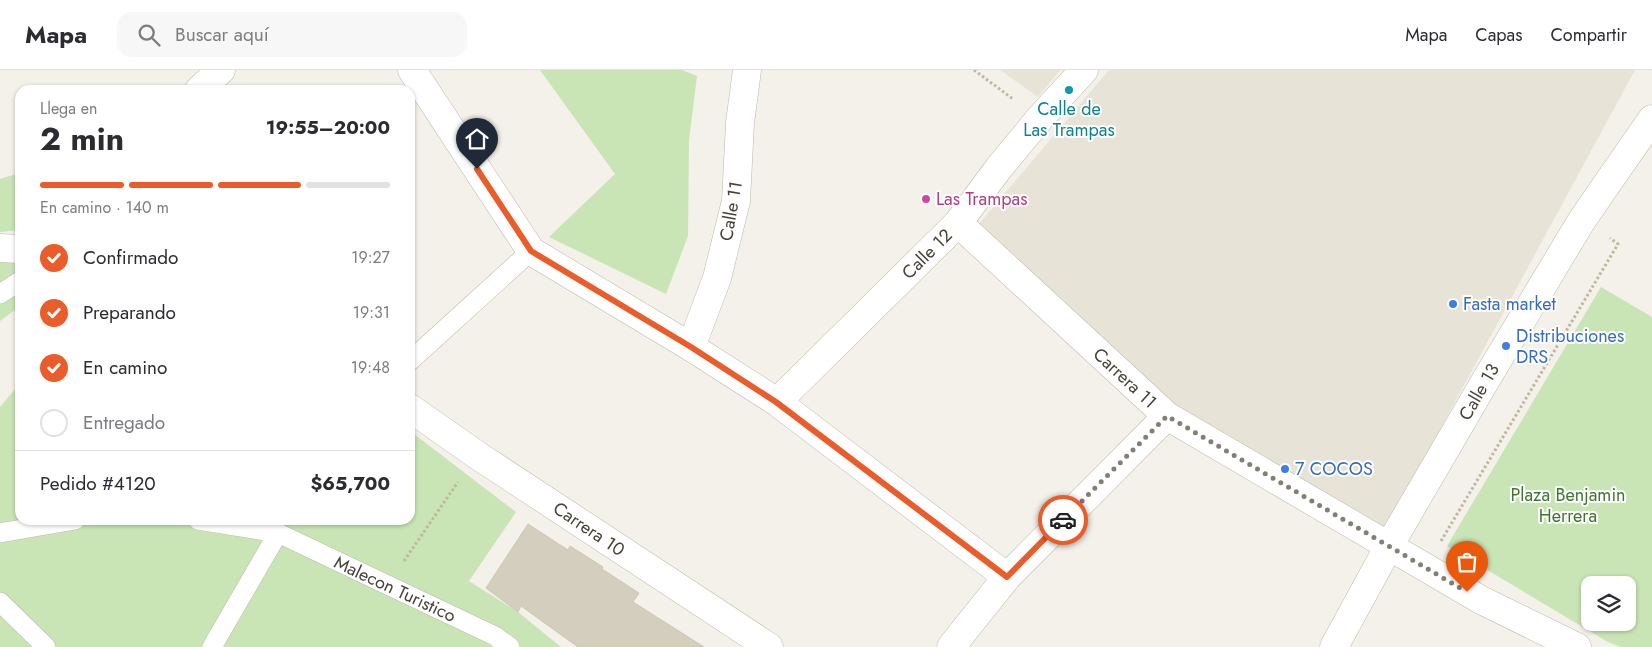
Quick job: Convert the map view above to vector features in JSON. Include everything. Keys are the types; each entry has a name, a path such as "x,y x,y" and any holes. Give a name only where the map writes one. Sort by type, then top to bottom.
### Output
{"street":[{"path":"204,85 221,70"},
{"path":"412,70 531,251 691,347 776,402 1007,577"},
{"name":"Calle 11","path":"691,347 717,278 736,201 740,123 747,70"},
{"name":"Calle 12","path":"776,402 958,223 998,169 1040,118 1084,70"},
{"name":"Calle 13","path":"1334,647 1389,546 1582,220 1652,119"},
{"name":"Carrera 11","path":"958,223 1167,416 1481,600 1577,647"},
{"path":"0,248 15,249"},
{"name":"Carrera 10","path":"415,412 477,455 769,647"},
{"path":"951,647 1007,577 1167,416"}],"lane":[{"path":"415,356 531,251"},
{"path":"0,294 15,284"},
{"path":"0,533 46,525"},
{"name":"Malecon Turistico","path":"227,525 278,534 495,636 510,647"},
{"path":"212,647 278,534"},
{"path":"0,602 46,647"}],"path":[{"path":"974,70 1040,118"},
{"path":"1424,567 1618,244 1582,220"},
{"path":"388,585 477,455"}],"shaded area":[{"path":"1000,70 1060,70 1038,97"},
{"path":"1109,70 1635,70 1386,529 1193,421 1133,368 979,224"}],"green space":[{"path":"540,70 682,70 697,76 689,140 688,236 666,294 549,237 615,174"},
{"path":"15,174 15,230 0,232 0,179"},
{"path":"0,262 15,263 15,310 0,321"},
{"name":"Plaza Benjamin Herrera","path":"1601,287 1652,317 1652,647 1621,647 1590,631 1636,631 1636,576 1581,576 1581,626 1447,546"},
{"path":"15,389 15,525 415,525 415,435 516,512 469,581 518,612 561,647 0,647 0,407"}],"building":[{"path":"528,524 568,550 570,546 603,567 602,569 639,593 633,602 704,647 578,647 521,606 518,612 486,588"}],"way so far":[{"path":"1063,520 1167,416 1467,592"}],"place":[{"name":"Calle de Las Trampas","path":"1069,90"},
{"name":"Las Trampas","path":"926,199"},
{"name":"Fasta market","path":"1453,304"},
{"name":"Distribuciones DRS","path":"1506,346"},
{"name":"7 COCOS","path":"1285,469"}],"route":[{"path":"477,169 531,251 691,347 776,402 1007,577 1063,520"}]}
